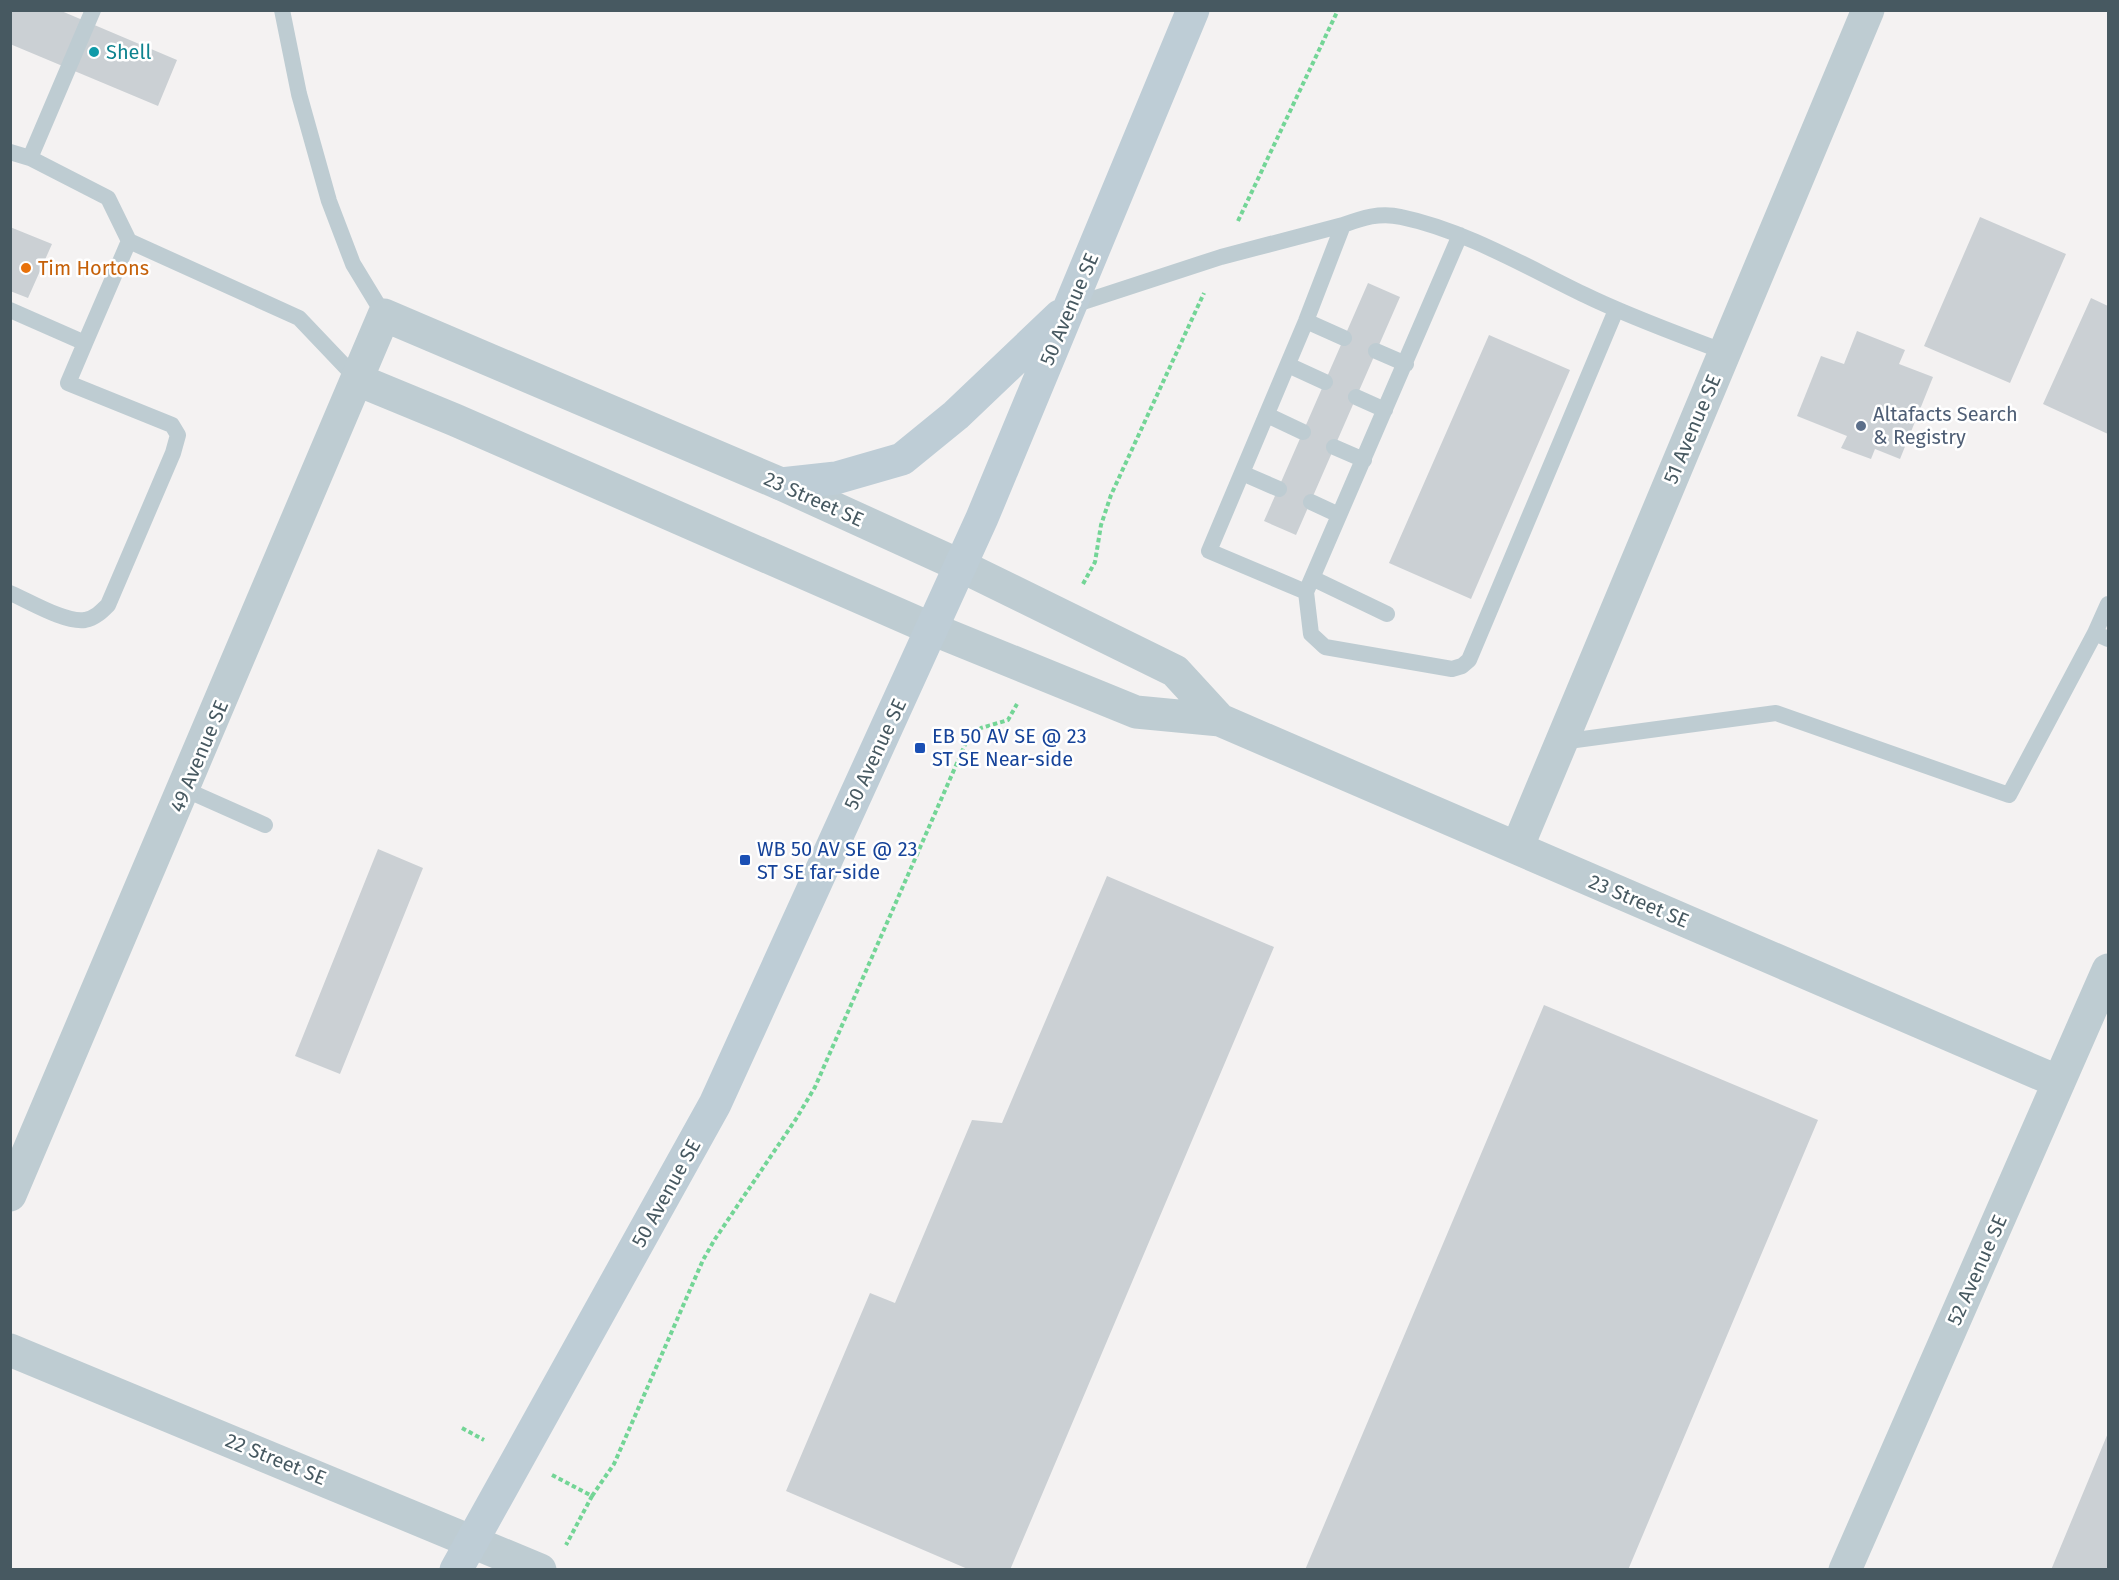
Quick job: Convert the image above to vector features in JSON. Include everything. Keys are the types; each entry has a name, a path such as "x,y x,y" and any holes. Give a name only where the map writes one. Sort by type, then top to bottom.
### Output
{"street":[{"name":"50 Avenue SE","path":"456,1569 715,1104 961,566 1193,10"},
{"name":"51 Avenue SE","path":"1517,848 1868,10"},
{"path":"781,484 836,478 902,459 956,415 1070,306"},
{"name":"49 Avenue SE","path":"10,1195 384,315"},
{"name":"23 Street SE","path":"384,315 781,484 961,566 1176,671 1220,720"},
{"name":"23 Street SE","path":"358,380 455,420 932,629 1136,712 1220,720 2059,1082"},
{"name":"52 Avenue SE","path":"1845,1569 2109,970"},
{"name":"22 Street SE","path":"10,1350 540,1569"}],"lane":[{"path":"30,158 93,10"},
{"path":"282,10 299,94 329,201 353,264 384,315"},
{"path":"10,152 30,158 108,198 129,241 299,318 358,380"},
{"path":"1070,306 1221,257 1362,218 1382,215 1400,216 1460,235 1616,310 1725,352"},
{"path":"1343,225 1288,365 1209,551 1387,614"},
{"path":"1460,235 1309,585 1311,634 1325,647 1452,669 1462,666 1469,660 1616,310"},
{"path":"10,593 68,618 84,620 98,615 108,605 173,453 178,435 172,424 68,383 129,241"},
{"path":"10,310 85,343"},
{"path":"1306,321 1344,338"},
{"path":"1376,351 1406,364"},
{"path":"1288,365 1325,381"},
{"path":"1356,397 1385,410"},
{"path":"1267,415 1303,432"},
{"path":"1335,447 1364,460"},
{"path":"1242,473 1279,489"},
{"path":"1311,502 1339,515"},
{"path":"1561,742 1776,713 2009,795 2102,636 2109,604"},
{"path":"184,789 265,825"}],"path":[{"path":"592,1496 614,1464 703,1260 815,1087 968,738 981,728 1008,720"}],"building":[{"name":"Shell","path":"10,10 59,10 177,60 158,106 10,44"},
{"path":"1980,217 2066,254 2010,383 1924,346"},
{"name":"Tim Hortons","path":"10,227 52,244 28,298 10,291"},
{"path":"1368,283 1400,297 1296,535 1264,521"},
{"path":"2091,298 2108,306 2108,434 2043,404"},
{"path":"1857,331 1905,350 1899,364 1933,377 1900,459 1875,449 1871,459 1841,448 1847,436 1797,416 1821,356 1844,364"},
{"path":"1489,335 1570,370 1471,599 1389,563"},
{"path":"378,849 423,868 340,1074 295,1056"},
{"path":"1107,876 1274,947 1010,1570 970,1570 786,1491 870,1293 895,1303 972,1120 1002,1123"},
{"path":"1544,1005 1818,1120 1628,1570 1305,1570"},
{"path":"2108,1433 2108,1570 2051,1570"}],"place":[{"name":"Shell","path":"94,52"},
{"name":"Tim Hortons","path":"26,268"},
{"name":"Altafacts Search & Registry","path":"1861,426"},
{"name":"EB 50 AV SE @ 23 ST SE Near-side","path":"920,748"},
{"name":"WB 50 AV SE @ 23 ST SE far-side","path":"745,860"}]}
